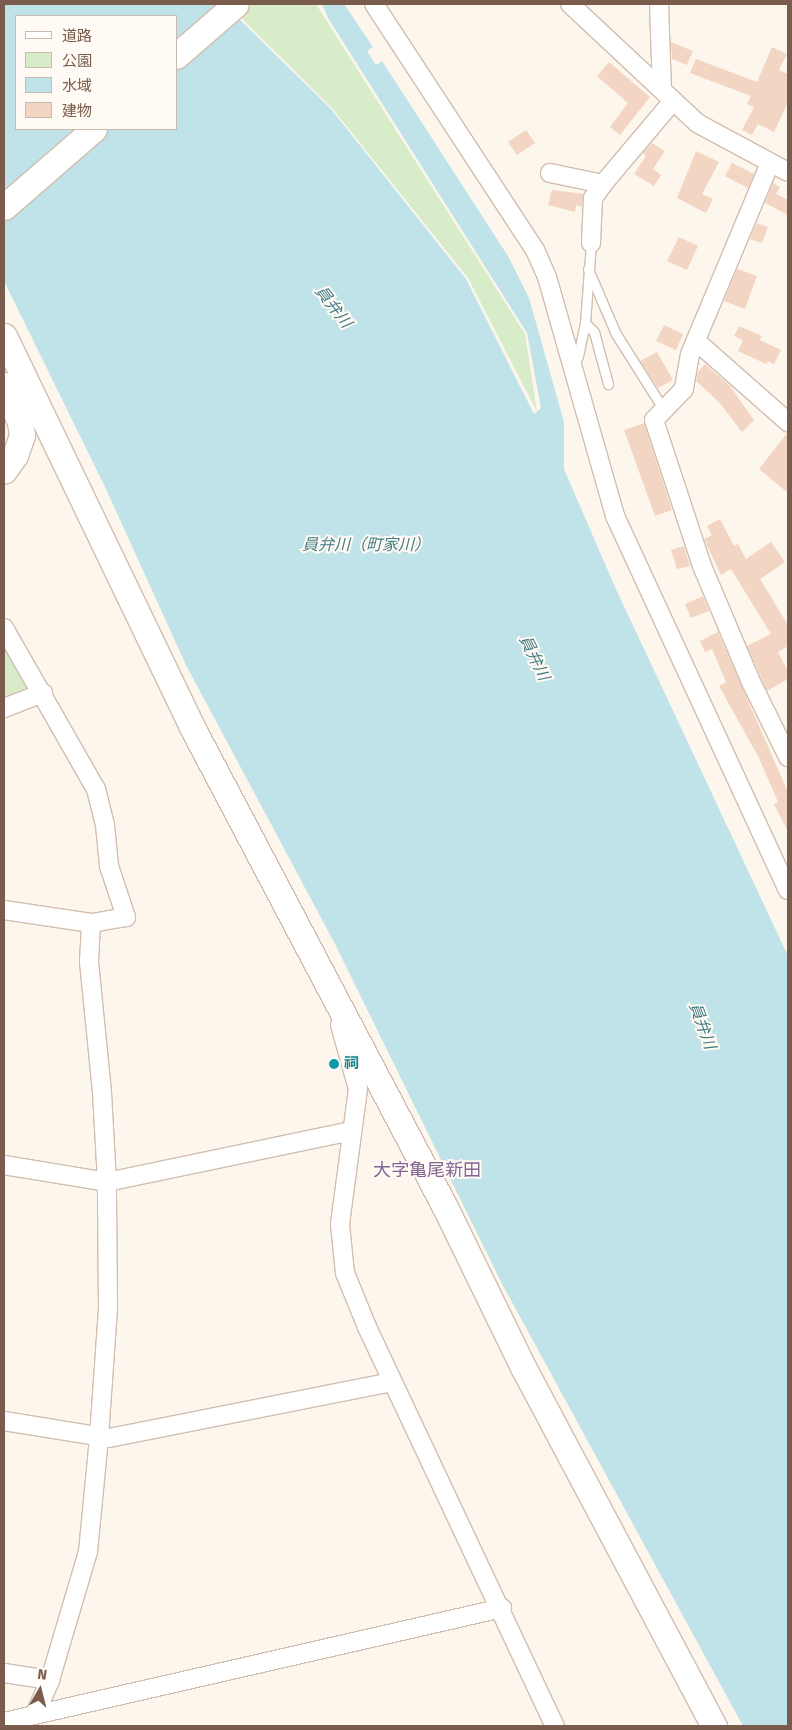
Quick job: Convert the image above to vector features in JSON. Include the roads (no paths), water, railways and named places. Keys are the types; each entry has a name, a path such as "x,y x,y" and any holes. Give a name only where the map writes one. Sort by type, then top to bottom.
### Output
{"street":[{"path":"178,54 236,4"},
{"path":"374,4 535,250 547,277 615,516 788,890"},
{"path":"570,4 614,49 697,123 788,172"},
{"path":"591,243 593,198 667,96 659,4"},
{"path":"4,207 93,130"},
{"path":"770,163 690,354 684,389 654,420 702,566 782,728 788,757"},
{"path":"550,173 603,184"},
{"path":"4,336 192,727 333,998 445,1207 523,1367 714,1726"},
{"path":"696,341 788,422"},
{"path":"4,384 20,422 22,435 15,455 4,471"},
{"path":"4,628 96,789 105,825 110,866 126,917 91,923 4,910"},
{"path":"4,708 42,693"},
{"path":"36,1712 50,1680 88,1552 100,1437 108,1309 107,1182 102,1092 89,962 91,923"},
{"path":"333,998 358,1089 340,1224 345,1273 367,1327 502,1608 555,1726"},
{"path":"4,1166 107,1182 351,1131"},
{"path":"4,1421 100,1437 393,1382"},
{"path":"4,1722 36,1712 416,1630 471,1613 502,1608"},
{"path":"4,1673 50,1680"}],"lane":[{"path":"573,365 578,356 585,323 591,243"},
{"path":"588,269 616,334 664,410"},
{"path":"585,323 594,332 608,384"}],"water":[{"name":"員弁川（町家川）","path":"4,4 224,4 331,109 466,279 534,414 541,408 527,333 328,18 322,4 344,4 373,47 367,51 376,65 382,61 508,256 529,298 564,422 564,469 615,587 788,956 788,1726 743,1726 501,1282 335,944 186,665 106,489 4,281"}],"place":[{"name":"祠","path":"334,1064"}],"district":[{"name":"大字亀尾新田","path":"427,1170"}],"water label":[{"name":"員弁川","path":"333,307"},
{"name":"員弁川","path":"534,658"},
{"name":"員弁川","path":"702,1026"}]}
